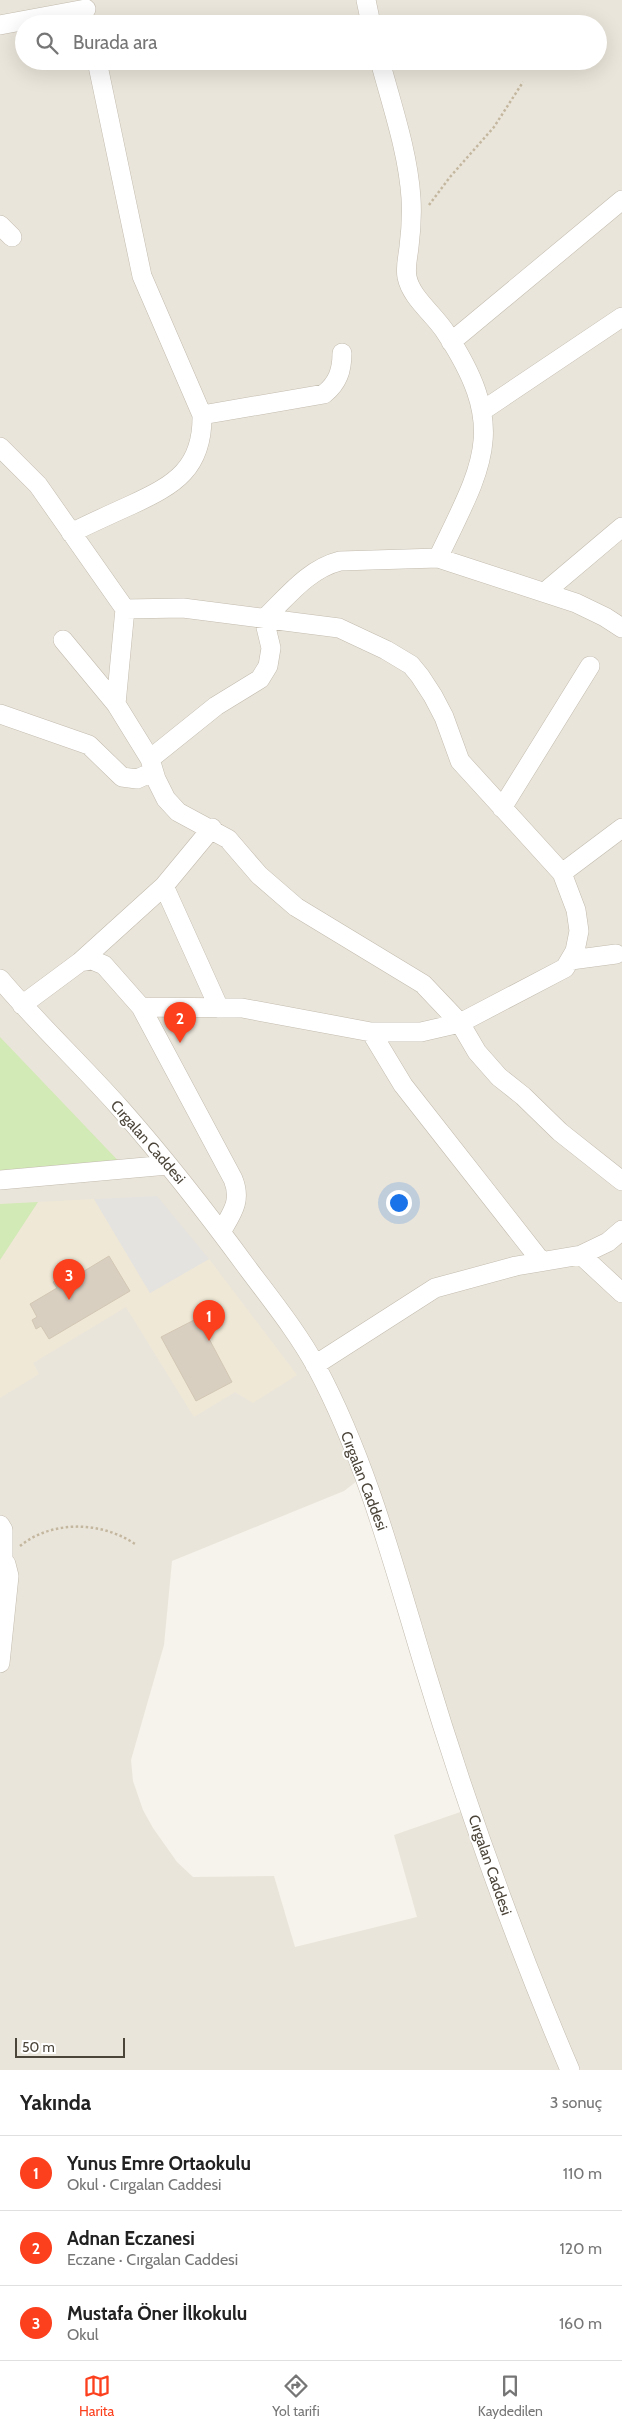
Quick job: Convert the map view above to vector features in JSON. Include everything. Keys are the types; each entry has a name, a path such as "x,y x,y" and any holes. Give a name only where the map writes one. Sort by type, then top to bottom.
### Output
{"street":[{"path":"366,0 369,15"},
{"path":"62,15 87,11"},
{"path":"0,25 15,23"},
{"path":"71,532 158,492 179,478 187,469 198,449 202,415 142,276 99,70"},
{"path":"382,70 409,180 411,218 407,278 413,292 451,342 467,370 482,411 484,437 480,463 469,494 438,558"},
{"path":"451,342 622,200"},
{"path":"482,411 622,317"},
{"path":"202,415 324,394 337,379 341,371 342,353"},
{"path":"0,447 38,485 125,609 116,704"},
{"path":"545,592 622,527"},
{"path":"264,619 310,574 329,564 438,558 545,592 606,617 622,628"},
{"path":"125,609 183,608 339,628 393,654 410,665 427,685 440,710 460,761 562,873 570,891 578,920 578,942 571,960 565,968 460,1023 421,1032 372,1032 242,1008 141,1007"},
{"path":"0,714 89,745 122,777 138,779 148,774 151,764 216,706 260,680 270,657 271,648 264,619"},
{"path":"63,640 116,704 151,764 160,790 171,806 186,817 212,828 228,839 259,875 296,907 338,935 423,984 460,1023 477,1052 499,1077 523,1096 560,1132 622,1181"},
{"path":"502,808 590,666"},
{"path":"22,1005 80,962 164,886 212,828"},
{"path":"562,873 622,828"},
{"path":"164,886 219,1008"},
{"path":"571,960 616,954"},
{"path":"80,962 92,960 104,965 141,1007 235,1186 236,1207 221,1232"},
{"name":"Cırgalan Caddesi","path":"0,980 120,1108 168,1165 221,1232 289,1324 315,1365 341,1419 377,1512 399,1578 424,1668 497,1887 532,1983 570,2070"},
{"path":"372,1032 404,1085 541,1261"},
{"path":"0,1180 168,1165"},
{"path":"315,1365 436,1288 485,1273 581,1255 608,1242 622,1230"},
{"path":"581,1255 622,1294"},
{"path":"0,1525 3,1530 1,1558 9,1576 0,1663"}],"path":[{"path":"427,208 450,177 494,127 523,82"},
{"path":"1,1558 29,1538 69,1527 104,1528 135,1544"}],"shaded area":[{"path":"0,0 622,0 622,2070 0,2070","holes":["357,1481 469,1809 394,1835 417,1917 295,1947 274,1876 193,1877 177,1862 143,1810 133,1781 131,1760 164,1645 172,1561 344,1491"]},
{"path":"157,1196 209,1259 150,1293 94,1199"},
{"path":"94,1199 150,1293 209,1259 297,1375 253,1403 235,1392 194,1417 126,1307 33,1363 39,1374 0,1398 0,1260 38,1202"}],"green space":[{"path":"0,1037 128,1171 0,1180"},
{"path":"38,1202 0,1260 0,1204"}],"building":[{"path":"109,1256 130,1291 49,1339 41,1326 36,1329 32,1320 37,1317 30,1304 57,1288 53,1282 67,1273 71,1279"},
{"path":"198,1318 232,1382 196,1401 161,1337"}],"place":[{"name":"Adnan Eczanesi","path":"180,1043"},
{"name":"Mustafa Öner İlkokulu","path":"69,1300"},
{"name":"Yunus Emre Ortaokulu","path":"209,1341"}]}
